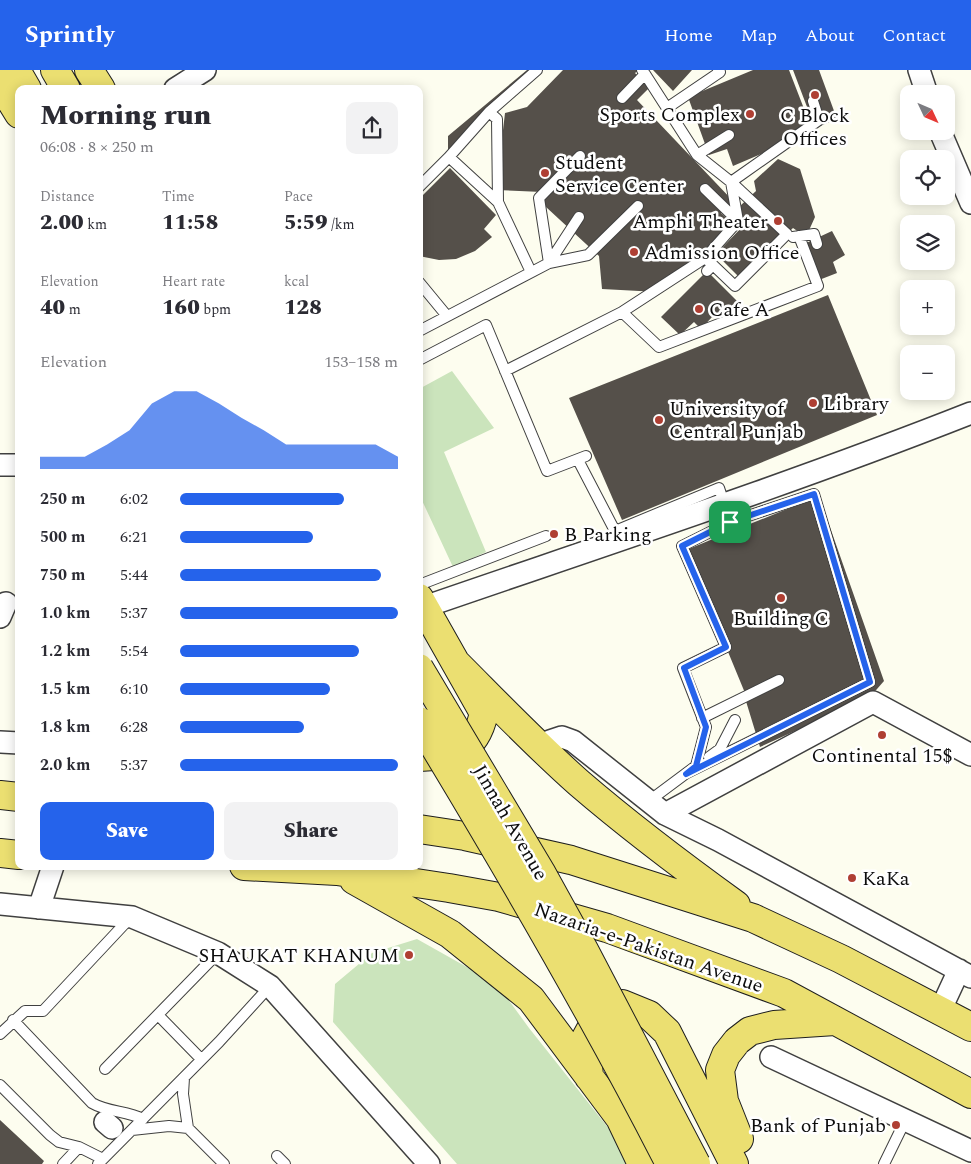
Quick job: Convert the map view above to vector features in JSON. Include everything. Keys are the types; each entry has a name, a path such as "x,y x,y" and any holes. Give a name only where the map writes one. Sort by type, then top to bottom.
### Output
{"main road":[{"path":"16,70 25,85"},
{"path":"54,70 63,85"},
{"path":"89,70 98,85"},
{"path":"0,84 15,108"},
{"path":"423,601 484,713 481,728 473,740 462,750 448,756 423,758"},
{"path":"456,662 541,749 580,784 663,851 753,918"},
{"name":"Jinnah Avenue","path":"423,675 542,874 696,1164"},
{"name":"Jinnah Avenue","path":"423,728 491,840 628,1082 670,1164"},
{"path":"0,795 15,797"},
{"path":"423,830 465,836 571,860 753,918 841,960 971,1028"},
{"path":"0,853 15,855"},
{"name":"Nazaria-e-Pakistan Avenue","path":"318,870 337,871 499,897 607,928 784,993 971,1094"},
{"path":"337,871 450,934 531,999 620,1118 642,1164"},
{"path":"589,1077 586,1038 598,1016 622,1004 649,1015 667,1032 734,1164"},
{"path":"747,1164 724,1101 720,1070 726,1055 737,1041 750,1031 774,1024 835,1021"}],"street":[{"path":"181,85 205,70"},
{"path":"919,70 924,85"},
{"path":"944,140 971,203"},
{"path":"423,596 727,513 971,413"},
{"path":"657,807 873,702 971,755"},
{"path":"541,749 550,741 562,737 573,741 657,807 965,973 940,1011"},
{"path":"0,742 15,743"},
{"path":"40,908 52,870"},
{"path":"0,904 132,917 218,953 270,986 429,1164"},
{"path":"771,1057 971,1151"}],"lane":[{"path":"423,183 489,112 537,70"},
{"path":"667,108 720,72 718,70"},
{"path":"622,98 644,72 697,155 787,234 735,286 708,265"},
{"path":"730,182 819,120 812,101"},
{"path":"489,112 497,119 498,202"},
{"path":"697,155 729,135"},
{"path":"550,263 539,198 580,156"},
{"path":"449,157 498,202 531,272"},
{"path":"506,371 622,312 708,265 738,221 730,182"},
{"path":"705,189 738,221"},
{"path":"423,329 550,263 588,256 638,206"},
{"path":"550,263 579,217"},
{"path":"782,239 814,234 817,244"},
{"path":"622,312 659,347 818,286 799,236"},
{"path":"423,287 447,316"},
{"path":"423,358 486,324 547,471 582,458 615,531 719,488 727,513"},
{"path":"686,774 870,682 814,494 727,513 682,546 726,647 684,668 706,727 696,766"},
{"path":"423,596 546,536"},
{"path":"702,718 779,680"},
{"path":"657,807 686,774 720,749 735,720"},
{"path":"0,1034 13,1020 25,1011 43,1011 132,917"},
{"path":"105,1069 159,1016 218,953"},
{"path":"0,1085 59,1142 79,1147 103,1162 116,1132 143,1119 219,1042 270,986"},
{"path":"159,1016 201,1059"},
{"path":"13,1020 92,1103 143,1119"},
{"path":"184,1078 183,1094 188,1128 224,1164"},
{"path":"884,1164 905,1121"},
{"path":"116,1132 169,1126 188,1128"},
{"path":"63,1164 79,1147"}],"green space":[{"path":"452,371 494,428 444,452 486,552 453,567 423,503 423,387"},
{"path":"417,939 497,984 529,1028 637,1164 457,1164 333,1022 335,984 372,953"}],"building":[{"path":"527,70 540,70 423,180 423,176 448,151 448,136"},
{"path":"563,70 639,70 635,73 649,88 637,100 734,202 721,213 732,223 687,270 658,292 602,289 599,256 546,207 542,192 496,190 505,113 527,107"},
{"path":"653,70 692,70 673,91"},
{"name":"Sports Complex","path":"753,70 789,70 813,132 733,166 727,149 709,155 688,97"},
{"name":"C Block Offices","path":"793,70 819,70 837,119 815,128"},
{"name":"Amphi Theater","path":"778,159 800,169 815,217 806,237 793,228 740,278 716,254 744,225 740,206 756,191 754,181"},
{"path":"450,168 496,215 484,229 492,237 475,251 456,259 439,260 423,257 423,195"},
{"path":"832,231 845,255 833,262 837,273 819,280 804,244"},
{"name":"Cafe A","path":"707,271 737,301 719,319 712,317 701,329 694,322 680,335 661,317"},
{"path":"828,295 877,415 622,520 569,398"},
{"name":"Building C","path":"819,496 884,681 870,697 760,747 745,693 686,550"},
{"path":"0,1120 44,1161 42,1164 0,1164"}],"place":[{"name":"C Block Offices","path":"815,95"},
{"name":"Sports Complex","path":"750,114"},
{"name":"Student Service Center","path":"545,173"},
{"name":"Amphi Theater","path":"778,221"},
{"name":"Admission Office","path":"634,252"},
{"name":"Cafe A","path":"699,309"},
{"name":"Library","path":"813,403"},
{"name":"University of Central Punjab","path":"659,420"},
{"name":"B Parking","path":"554,534"},
{"name":"Building C","path":"781,598"},
{"name":"Continental 15$","path":"882,735"},
{"name":"KaKa","path":"852,878"},
{"name":"SHAUKAT KHANUM","path":"409,955"},
{"name":"Bank of Punjab","path":"896,1125"}],"route":[{"path":"814,494 870,682 686,774 696,766 706,727 684,668 726,647 682,546 730,522 814,494"}]}
